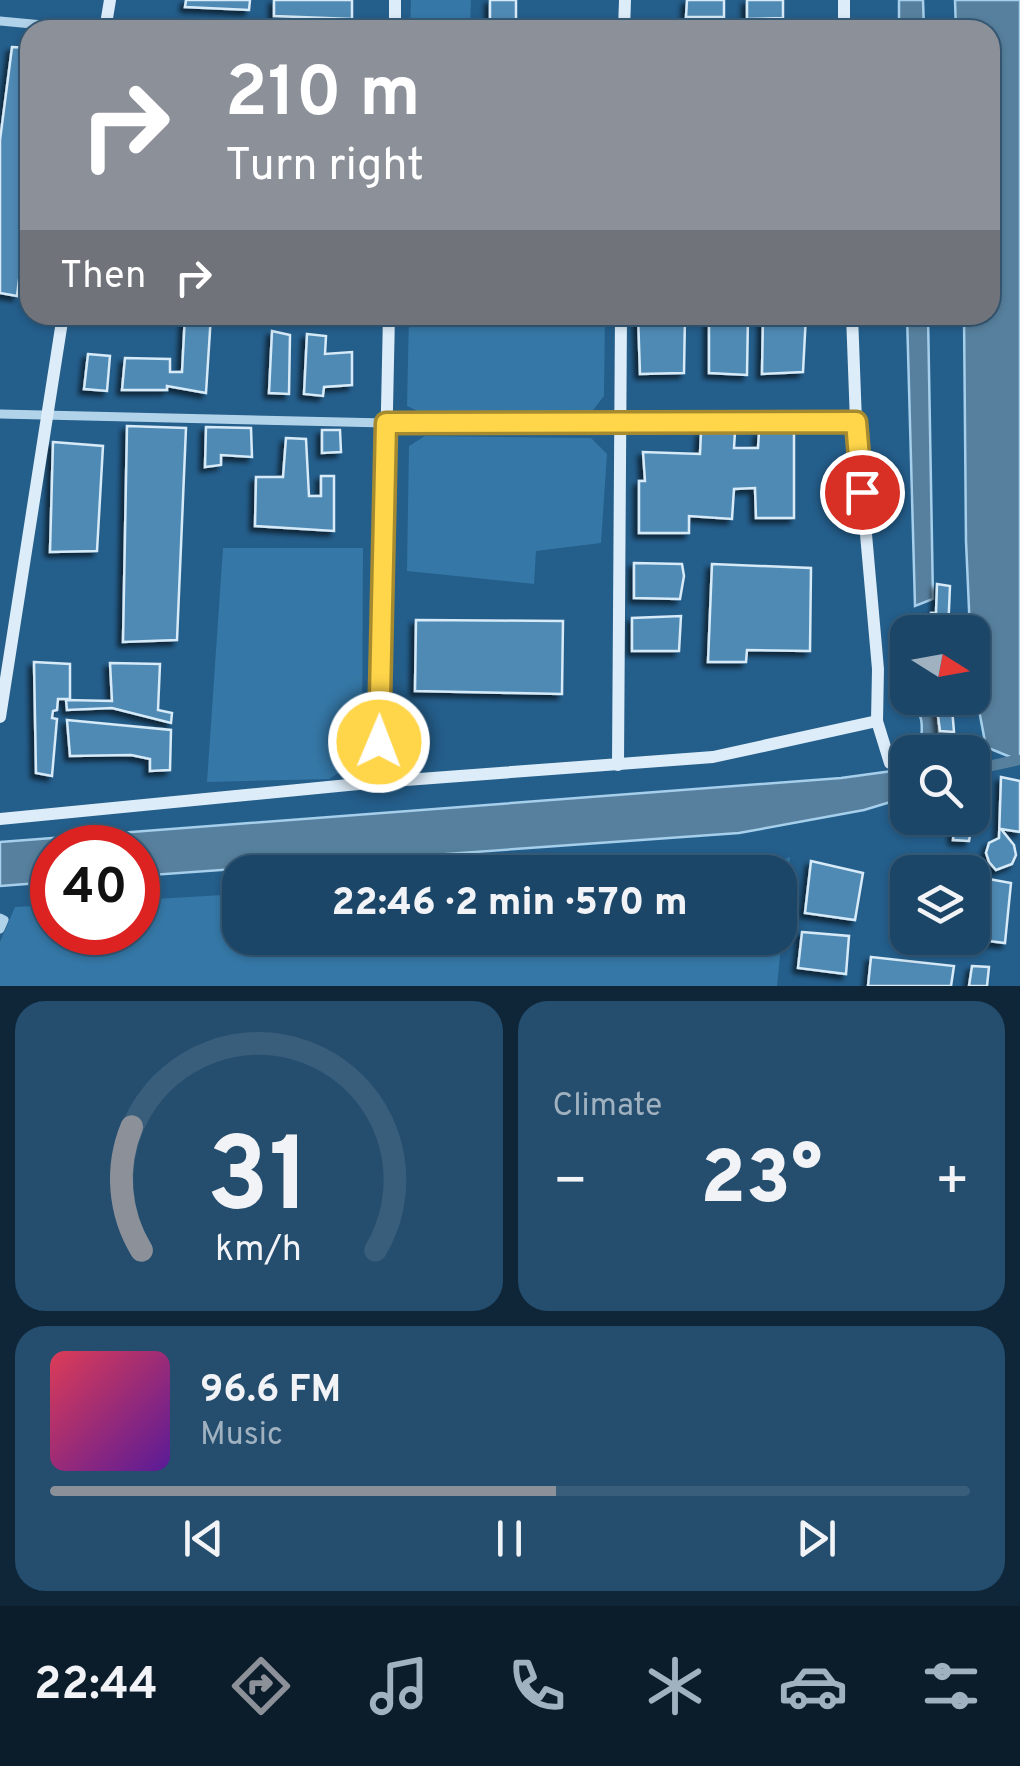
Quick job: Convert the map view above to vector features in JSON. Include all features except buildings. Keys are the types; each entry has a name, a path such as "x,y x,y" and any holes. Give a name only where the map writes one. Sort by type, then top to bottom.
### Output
{"street":[{"path":"0,718 61,325"},
{"path":"378,782 389,325"},
{"path":"618,764 621,325"},
{"path":"852,325 856,422 878,669 877,721 890,764"},
{"path":"0,414 386,423 856,422"},
{"path":"0,818 378,782 713,757 877,721"},
{"path":"0,918 4,920 0,929"}],"shaded area":[{"path":"411,0 471,0 470,20 410,20"},
{"path":"899,0 923,0 924,20 899,20"},
{"path":"955,0 1020,0 1020,761 990,749 990,735 984,735 980,715 990,715 990,615 970,615 966,541 964,325 1000,325 1000,20 956,20"},
{"path":"409,325 605,325 604,396 590,414 420,412 407,406"},
{"path":"907,325 928,325 933,599 915,606"},
{"path":"425,436 591,438 607,454 601,543 536,551 534,584 407,571 409,446"},
{"path":"223,548 363,548 362,758 329,779 207,782"},
{"path":"919,715 938,715 939,735 922,735"},
{"path":"890,771 890,802 739,833 432,855 222,855 222,870 160,874 160,830"},
{"path":"30,840 30,884 0,886 0,842"},
{"path":"222,895 222,955 780,955 777,986 0,986 0,942 15,907 30,906 30,955 160,955 160,899"}],"waterway":[{"path":"990,766 1017,760"}],"route":[{"path":"379,742 386,423 856,422 862,492"}]}
